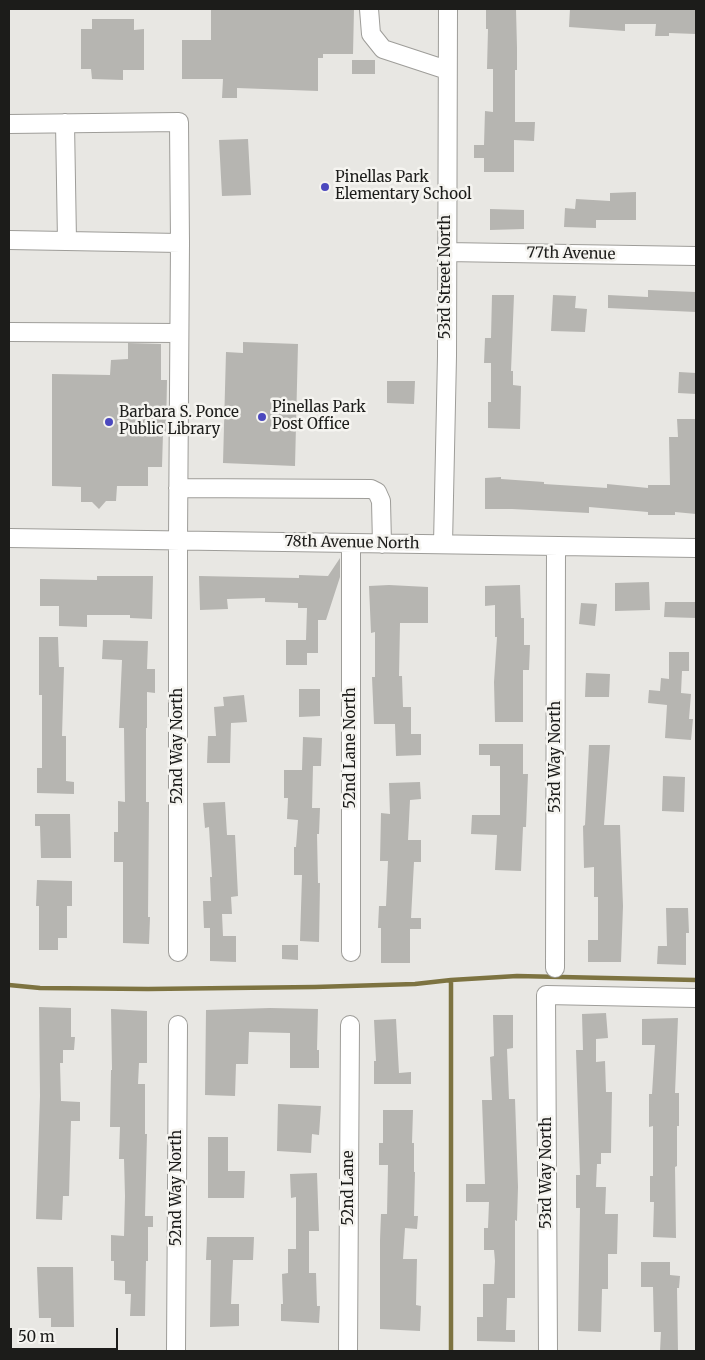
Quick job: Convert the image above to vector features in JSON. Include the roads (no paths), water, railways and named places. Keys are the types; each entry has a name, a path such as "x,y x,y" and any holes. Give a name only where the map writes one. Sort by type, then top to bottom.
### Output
{"street":[{"path":"370,9 371,34 384,49 448,70"},
{"name":"53rd Street North","path":"443,544 446,384 448,9"},
{"name":"52nd Way North","path":"65,123 179,122 178,952"},
{"path":"9,124 65,123 67,241"},
{"path":"9,240 180,243"},
{"name":"77th Avenue","path":"446,252 696,256"},
{"path":"9,332 180,333"},
{"path":"178,488 371,489 377,492 381,501 382,544"},
{"name":"78th Avenue North","path":"9,538 696,548"},
{"name":"52nd Lane North","path":"351,952 352,543"},
{"name":"53rd Way North","path":"555,968 556,546"},
{"name":"53rd Way North","path":"548,1351 546,995 696,998"},
{"name":"52nd Way North","path":"176,1351 178,1025"},
{"name":"52nd Lane","path":"348,1351 350,1025"}],"waterway":[{"path":"9,985 40,988 148,989 315,987 415,984 517,976 696,980"},
{"path":"451,980 451,1351"}],"place":[{"name":"Pinellas Park Elementary School","path":"325,187"},
{"name":"Pinellas Park Post Office","path":"262,417"},
{"name":"Barbara S. Ponce Public Library","path":"109,422"}]}
